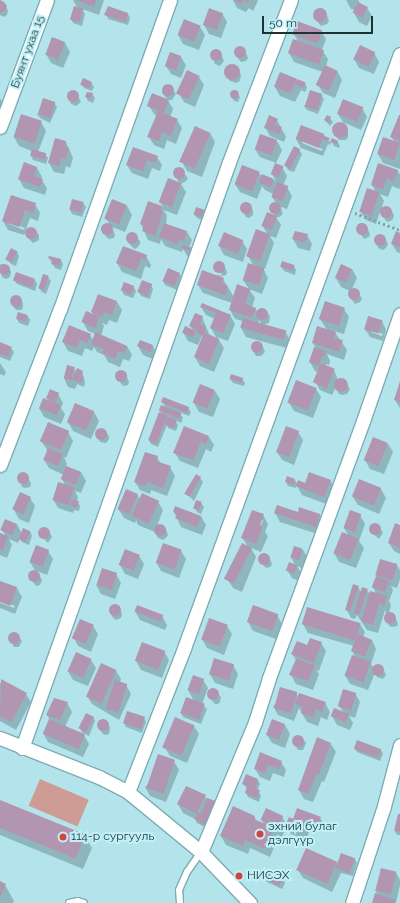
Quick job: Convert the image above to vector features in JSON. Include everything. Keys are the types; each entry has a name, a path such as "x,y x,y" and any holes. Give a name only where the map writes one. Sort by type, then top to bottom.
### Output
{"street":[{"name":"Буянт ухаа 15","path":"0,127 47,0"},
{"path":"0,465 60,309 170,0"},
{"path":"22,748 229,162 291,0"},
{"path":"128,792 184,648 400,54"},
{"path":"201,852 255,722 268,678 363,420 400,314"},
{"path":"0,738 22,748 99,777 128,792 201,852 250,903"},
{"path":"352,903 384,806 400,745"}],"lane":[{"path":"180,903 179,890 187,872 201,852"},
{"path":"69,903 78,901 84,903"}],"path":[{"path":"343,209 400,230"}],"shaded area":[{"path":"40,779 89,800 77,826 29,806"}],"building":[{"path":"0,0 7,6 5,11 0,13"},
{"path":"76,0 96,0 94,7"},
{"path":"233,0 244,0 242,4"},
{"path":"358,2 368,7 362,18 353,13"},
{"path":"74,6 84,9 79,22 70,19"},
{"path":"108,6 128,13 126,22 104,15"},
{"path":"209,8 223,13 217,30 203,25"},
{"path":"317,8 323,8 327,12 327,18 323,22 317,22 313,18 313,12"},
{"path":"184,19 201,26 194,42 178,35"},
{"path":"297,21 322,30 318,43 292,34"},
{"path":"52,37 65,42 58,60 45,55"},
{"path":"293,39 324,50 319,64 288,53"},
{"path":"360,45 375,52 369,67 353,60"},
{"path":"238,46 242,46 246,52 242,58 238,58 234,54 234,50"},
{"path":"214,49 218,49 222,55 218,61 214,61 210,57 210,53"},
{"path":"170,52 181,56 176,70 165,66"},
{"path":"232,64 239,69 240,72 235,79 232,80 225,75 224,72 229,65"},
{"path":"325,65 338,71 328,91 316,85"},
{"path":"187,70 200,76 189,99 176,94"},
{"path":"280,72 297,79 291,94 274,87"},
{"path":"83,78 92,82 89,88 80,84"},
{"path":"297,79 305,82 303,88 295,85"},
{"path":"166,84 170,84 174,90 170,96 166,96 162,92 162,88"},
{"path":"71,90 75,90 79,96 75,102 71,102 67,98 67,94"},
{"path":"232,90 236,90 238,94 236,98 232,98 230,96 230,92"},
{"path":"310,90 322,94 317,110 305,106"},
{"path":"87,92 93,93 91,99 85,97"},
{"path":"152,93 169,100 163,113 147,106"},
{"path":"43,98 55,102 50,118 38,114"},
{"path":"343,99 363,107 357,122 337,114"},
{"path":"158,111 178,119 171,136 162,132 159,141 147,137"},
{"path":"21,114 42,121 35,144 14,137"},
{"path":"269,115 278,119 275,125 282,127 279,134 264,128"},
{"path":"327,115 331,117 328,123 324,120"},
{"path":"400,115 400,141 390,137"},
{"path":"340,122 347,127 348,130 343,137 340,138 333,133 332,130 337,123"},
{"path":"301,125 324,134 319,148 296,139"},
{"path":"195,126 211,133 195,169 179,162"},
{"path":"260,134 277,140 272,155 255,149"},
{"path":"324,136 330,138 328,141 323,139"},
{"path":"383,137 400,143 394,160 377,154"},
{"path":"55,138 66,141 65,147 69,148 65,160 61,158 59,166 48,163"},
{"path":"332,138 338,141 337,144 330,142"},
{"path":"294,146 300,149 290,169 284,166"},
{"path":"133,147 158,156 155,163 147,160 143,171 126,165"},
{"path":"32,149 46,153 44,160 30,156"},
{"path":"24,162 37,167 34,176 43,179 40,187 18,179"},
{"path":"275,163 283,166 279,177 271,174"},
{"path":"378,163 398,170 394,181 387,178 383,189 371,185"},
{"path":"242,165 260,172 252,191 234,185"},
{"path":"177,167 181,167 185,173 181,179 177,179 173,175 173,171"},
{"path":"262,174 274,179 270,187 258,182"},
{"path":"168,178 181,183 172,207 159,202"},
{"path":"277,182 288,186 283,201 272,197"},
{"path":"367,188 379,192 372,216 359,212"},
{"path":"11,195 36,203 33,213 25,210 19,227 2,221"},
{"path":"72,199 84,202 81,213 69,210"},
{"path":"112,199 127,205 119,224 104,218"},
{"path":"148,201 162,206 161,211 163,212 155,236 142,231 144,226 140,224"},
{"path":"244,202 248,202 252,208 248,214 244,214 240,210 240,206"},
{"path":"273,202 277,202 281,208 277,214 273,214 269,210 269,206"},
{"path":"384,206 388,206 392,212 388,218 384,218 380,214 380,210"},
{"path":"196,207 205,210 202,217 194,215"},
{"path":"267,212 277,216 272,230 261,226"},
{"path":"105,223 109,223 113,229 109,235 105,235 101,231 101,227"},
{"path":"164,223 187,231 184,241 179,240 177,244 159,237"},
{"path":"360,223 364,223 368,229 364,235 360,235 356,231 356,227"},
{"path":"29,227 33,227 37,233 33,239 29,239 25,235 25,231"},
{"path":"256,229 270,234 260,261 246,256"},
{"path":"295,231 308,234 305,243 292,239"},
{"path":"396,231 400,233 400,247 391,244"},
{"path":"130,232 134,232 138,238 134,244 130,244 126,240 126,236"},
{"path":"224,232 243,240 237,254 218,246"},
{"path":"378,234 382,234 386,240 382,246 378,246 374,242 374,238"},
{"path":"183,245 192,248 190,251 181,248"},
{"path":"123,246 147,255 145,260 141,258 136,271 116,263"},
{"path":"11,248 17,251 11,263 5,260"},
{"path":"49,256 61,259 59,266 51,264 53,260 48,258"},
{"path":"217,261 221,261 225,267 221,273 217,273 213,269 213,265"},
{"path":"282,261 294,265 293,271 280,267"},
{"path":"4,263 8,265 10,269 8,273 4,275 0,273 -2,269 0,265"},
{"path":"248,263 264,268 259,285 243,280"},
{"path":"341,264 352,269 346,283 335,278"},
{"path":"168,268 180,273 174,286 163,281"},
{"path":"202,270 224,278 222,284 228,286 225,295 197,285"},
{"path":"16,272 35,279 32,287 13,280"},
{"path":"43,274 49,276 44,290 38,288"},
{"path":"142,280 152,284 147,296 137,292"},
{"path":"124,282 134,286 131,294 121,290"},
{"path":"237,284 250,289 245,304 256,308 252,318 229,310"},
{"path":"352,288 356,288 360,294 356,300 352,300 348,296 348,292"},
{"path":"98,294 117,301 112,315 104,312 103,317 91,312"},
{"path":"14,295 18,295 22,301 18,307 14,307 10,303 10,299"},
{"path":"325,301 345,308 339,326 319,319"},
{"path":"202,303 231,315 223,333 210,328 216,313 200,307"},
{"path":"260,308 264,308 268,314 264,320 260,320 256,316 256,312"},
{"path":"86,311 100,317 95,328 81,322"},
{"path":"18,312 28,315 26,322 16,319"},
{"path":"195,313 203,316 200,324 206,327 204,332 219,339 209,364 194,357 203,335 196,333 198,330 189,326"},
{"path":"368,316 382,320 379,334 364,329"},
{"path":"243,318 286,330 284,340 240,328"},
{"path":"69,325 91,334 87,343 80,340 77,348 62,342"},
{"path":"185,326 196,331 193,337 182,332"},
{"path":"317,326 336,332 334,338 343,340 339,352 312,343"},
{"path":"95,332 127,346 124,353 118,351 115,359 102,353 104,349 91,344"},
{"path":"140,340 153,345 150,352 137,346"},
{"path":"255,341 259,341 263,347 259,353 255,353 251,349 251,345"},
{"path":"0,342 12,347 8,357 0,354"},
{"path":"314,347 326,351 324,357 322,356 319,366 309,362"},
{"path":"321,363 335,369 327,388 313,382"},
{"path":"67,365 75,367 71,381 64,379"},
{"path":"77,368 83,371 81,376 84,377 81,383 72,380"},
{"path":"119,370 123,370 127,376 123,382 119,382 115,378 115,374"},
{"path":"231,374 243,378 242,383 229,379"},
{"path":"341,378 346,380 348,385 346,390 341,392 336,390 334,385 336,380"},
{"path":"296,380 317,388 308,410 287,402"},
{"path":"400,381 400,402 394,400"},
{"path":"200,384 215,390 207,409 193,403"},
{"path":"50,389 59,393 55,402 46,398"},
{"path":"163,397 189,407 187,413 161,402"},
{"path":"43,398 61,405 57,415 39,408"},
{"path":"75,403 94,411 86,431 67,422"},
{"path":"161,405 181,413 179,419 159,411"},
{"path":"159,412 167,415 157,443 148,440"},
{"path":"167,417 177,420 174,428 165,424"},
{"path":"48,422 69,431 61,450 40,441"},
{"path":"184,426 209,436 206,444 201,441 194,460 173,453"},
{"path":"286,426 299,431 289,457 276,452"},
{"path":"99,428 103,428 107,434 103,440 99,440 95,436 95,432"},
{"path":"373,437 388,443 378,466 364,460"},
{"path":"48,448 63,454 58,466 43,460"},
{"path":"145,452 158,456 156,461 171,466 163,488 147,482 145,486 134,482"},
{"path":"66,466 81,472 76,485 61,479"},
{"path":"21,472 25,472 29,478 25,484 21,484 17,480 17,476"},
{"path":"309,472 331,480 324,497 296,486 298,480 305,483"},
{"path":"196,474 201,477 189,497 184,494"},
{"path":"287,476 295,479 294,485 285,482"},
{"path":"359,479 381,488 374,506 352,497"},
{"path":"58,482 74,487 69,505 52,500"},
{"path":"126,489 138,494 129,514 117,509"},
{"path":"20,492 31,497 23,514 12,509"},
{"path":"142,493 159,501 149,524 131,516"},
{"path":"72,499 79,501 76,508 70,505"},
{"path":"196,500 202,502 199,510 193,509"},
{"path":"277,505 298,512 299,507 320,514 316,527 274,513"},
{"path":"175,506 201,516 197,527 175,518 177,514 173,512"},
{"path":"252,510 264,514 260,525 263,526 256,544 241,538"},
{"path":"350,510 361,514 355,532 344,528"},
{"path":"5,519 17,524 12,535 0,530"},
{"path":"373,523 377,523 381,529 377,535 373,535 369,531 369,527"},
{"path":"395,523 400,525 400,548 388,543"},
{"path":"158,524 162,524 166,530 162,536 158,536 154,532 154,528"},
{"path":"42,527 46,527 50,533 46,539 42,539 38,535 38,531"},
{"path":"23,528 30,531 26,542 18,539"},
{"path":"342,532 359,539 350,560 333,553"},
{"path":"0,533 8,536 3,550 0,549"},
{"path":"163,543 182,550 175,570 156,563"},
{"path":"242,543 252,548 234,584 224,579"},
{"path":"36,545 49,550 43,567 30,562"},
{"path":"294,546 303,549 299,560 290,557"},
{"path":"125,549 140,555 133,571 119,565"},
{"path":"262,553 266,553 270,559 266,565 262,565 258,561 258,557"},
{"path":"380,559 397,564 393,580 375,575"},
{"path":"289,562 297,565 294,574 286,570"},
{"path":"102,568 117,573 112,590 96,585"},
{"path":"32,570 36,570 40,576 36,582 32,582 28,578 28,574"},
{"path":"376,576 389,581 385,592 372,587"},
{"path":"0,581 17,587 10,606 0,602"},
{"path":"353,584 359,586 350,611 345,610"},
{"path":"362,587 368,589 359,615 354,613"},
{"path":"370,591 387,596 384,605 380,604 380,600 373,625 361,621"},
{"path":"113,604 117,604 121,610 117,616 113,616 109,612 109,608"},
{"path":"137,605 163,615 161,622 134,612"},
{"path":"253,605 278,614 272,631 247,622"},
{"path":"307,607 361,623 355,641 302,624"},
{"path":"388,612 392,612 396,618 392,624 388,624 384,620 384,616"},
{"path":"209,618 228,625 220,646 201,640"},
{"path":"80,619 94,625 86,644 72,638"},
{"path":"12,632 16,632 20,638 16,644 12,644 8,640 8,636"},
{"path":"358,634 372,640 365,656 351,651"},
{"path":"310,638 322,642 314,663 291,654 297,641 307,645"},
{"path":"142,642 165,651 158,670 135,661"},
{"path":"76,652 92,659 83,678 67,671"},
{"path":"352,655 371,662 363,683 344,676"},
{"path":"214,658 234,664 229,680 209,674"},
{"path":"296,659 315,665 308,681 289,675"},
{"path":"101,663 117,670 101,704 86,697"},
{"path":"376,664 380,664 384,670 380,676 376,676 372,672 372,668"},
{"path":"193,675 204,679 199,694 188,690"},
{"path":"1,679 27,693 11,722 0,716"},
{"path":"115,680 127,684 118,713 106,709"},
{"path":"280,687 297,692 291,713 274,708"},
{"path":"211,688 215,688 219,694 215,700 211,700 207,696 207,692"},
{"path":"343,689 356,693 351,710 338,706"},
{"path":"299,693 326,702 322,712 316,709 313,718 301,713 303,707 295,704"},
{"path":"186,697 205,704 199,720 180,713"},
{"path":"54,698 68,702 60,720 46,715"},
{"path":"334,708 349,714 345,722 331,716"},
{"path":"127,711 145,717 141,729 123,723"},
{"path":"86,713 94,717 86,732 78,728"},
{"path":"175,717 194,725 181,756 162,747"},
{"path":"49,719 85,734 79,749 43,734"},
{"path":"101,719 105,719 109,725 105,731 101,731 97,727 97,723"},
{"path":"272,719 285,724 279,740 266,735"},
{"path":"296,735 300,735 304,741 300,747 296,747 292,743 292,739"},
{"path":"317,737 331,743 319,774 317,773 308,794 298,790"},
{"path":"357,740 381,749 378,758 354,748"},
{"path":"260,752 282,761 279,769 268,765 265,773 254,769"},
{"path":"158,754 175,760 163,794 146,788"},
{"path":"246,774 258,779 255,789 260,790 257,798 245,793 247,786 242,784"},
{"path":"186,786 206,795 197,812 201,814 207,798 219,802 206,826 194,819 197,814 177,804"},
{"path":"0,800 85,834 76,859 0,828"},
{"path":"233,806 255,816 254,819 274,828 265,849 245,840 243,846 220,836"},
{"path":"266,808 283,816 278,828 261,820"},
{"path":"297,808 321,817 318,824 306,819 301,832 285,826 289,817 293,819"},
{"path":"398,814 400,814 400,832 394,831"},
{"path":"306,848 337,862 327,884 296,870"},
{"path":"341,853 355,858 350,873 336,868"},
{"path":"381,868 397,872 391,894 375,890"},
{"path":"267,870 283,878 279,886 263,878"},
{"path":"0,881 6,884 0,898"},
{"path":"375,893 395,900 394,903 372,903"}],"place":[{"name":"эхний булаг дэлгүүр","path":"260,834"},
{"name":"114-р сургууль","path":"63,837"},
{"name":"НИСЭХ","path":"239,876"}]}
